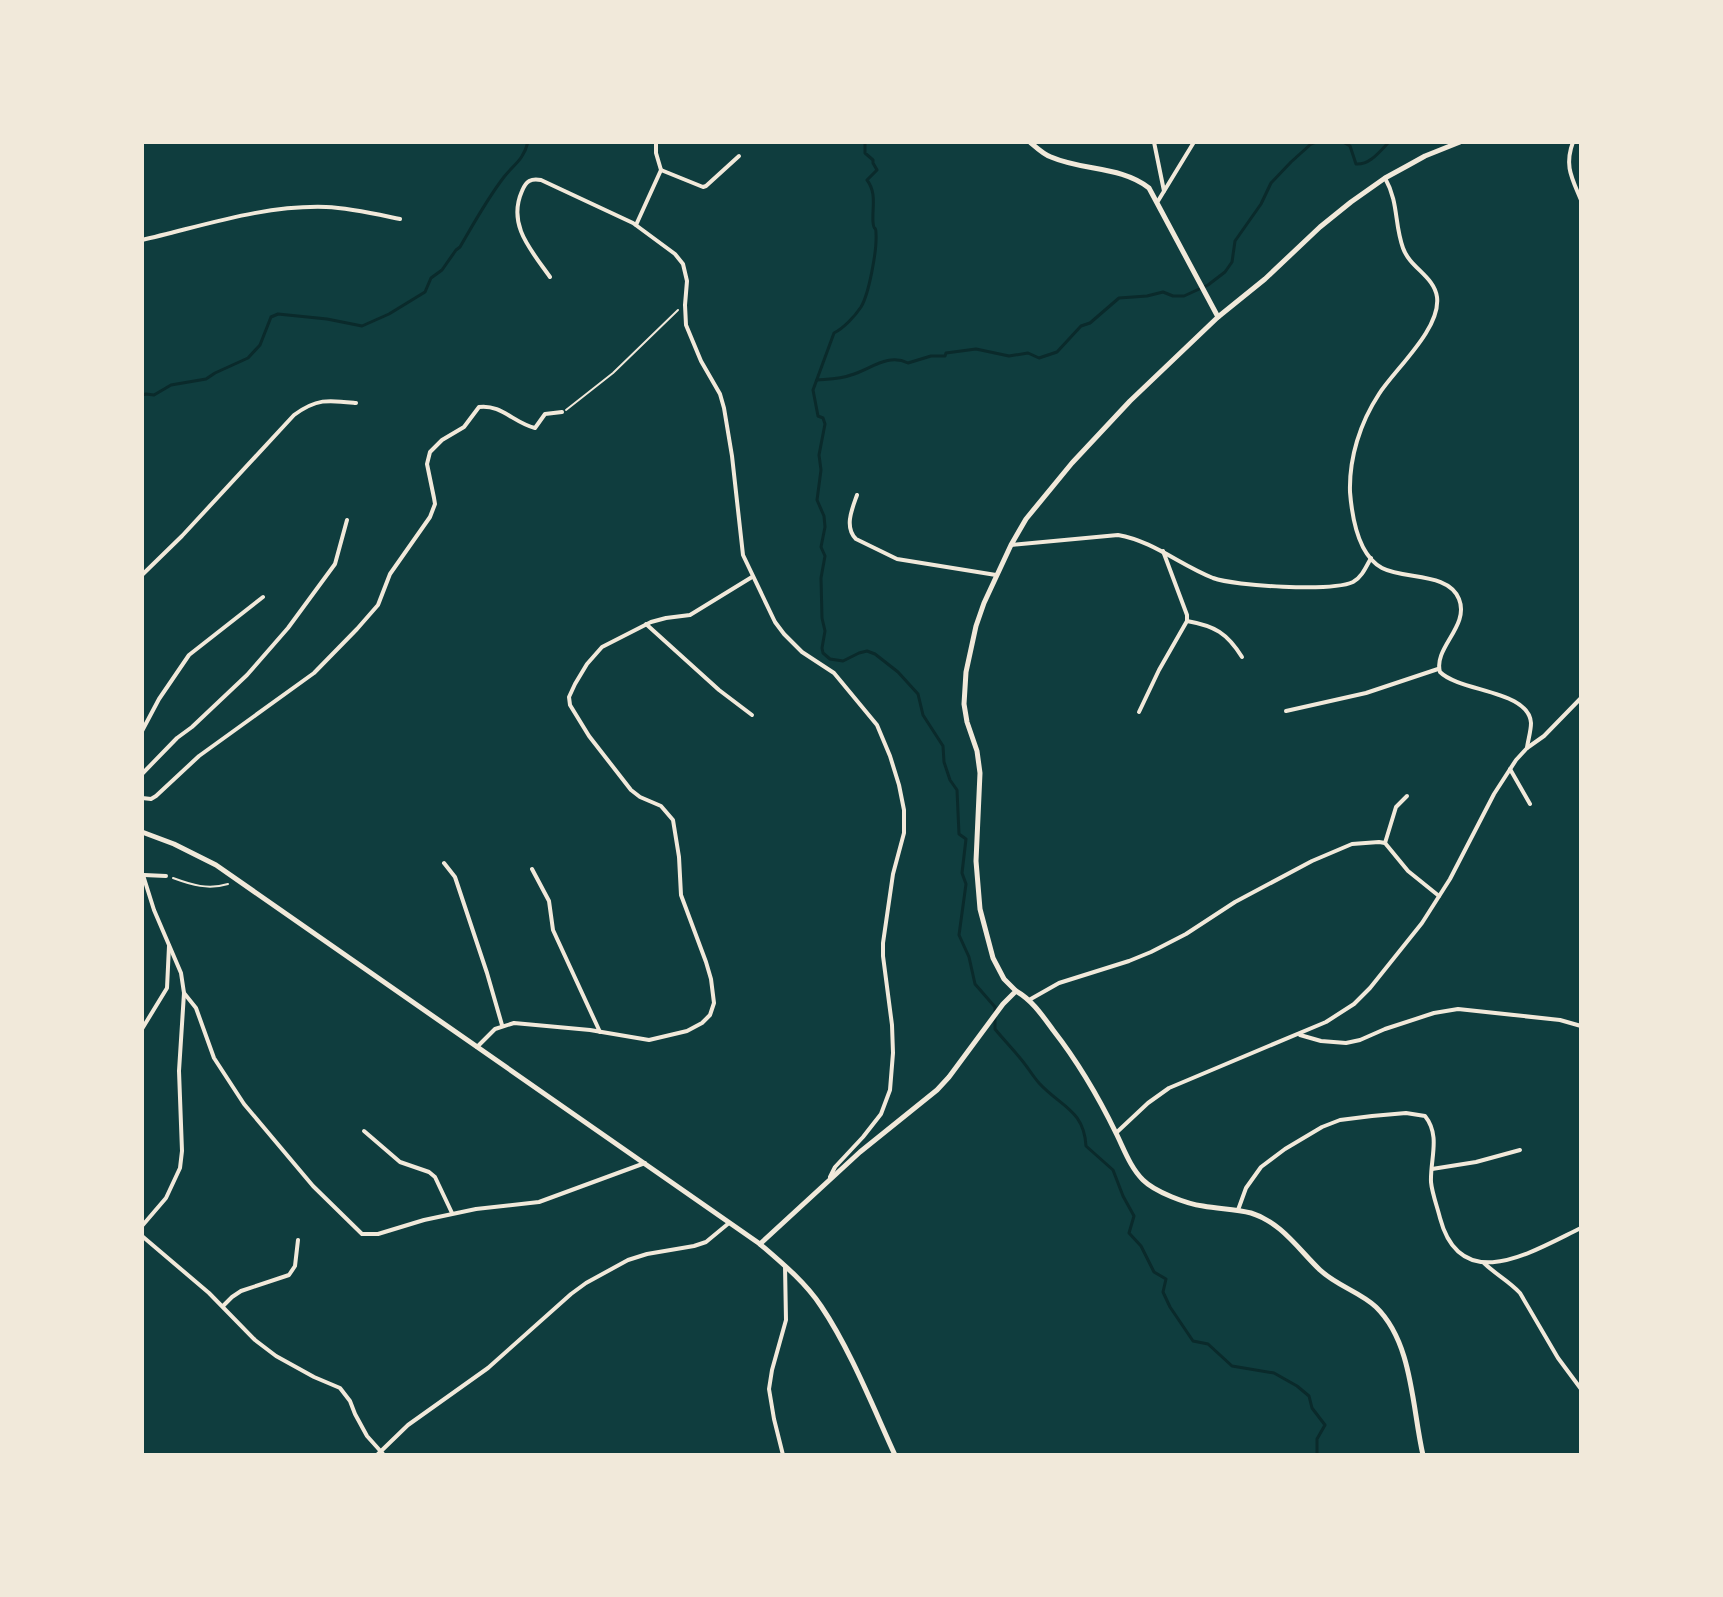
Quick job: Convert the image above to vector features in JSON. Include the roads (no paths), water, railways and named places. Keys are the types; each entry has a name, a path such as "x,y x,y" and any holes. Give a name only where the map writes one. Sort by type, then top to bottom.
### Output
{"street":[{"path":"636,225 661,170 656,142"},
{"path":"1030,142 1049,156 1070,164 1132,176 1149,188 1218,317"},
{"path":"1154,142 1164,191"},
{"path":"1158,201 1194,142"},
{"path":"1439,150 1446,142"},
{"path":"1423,1455 1406,1367 1384,1316 1360,1295 1323,1273 1275,1225 1256,1214 1202,1206 1146,1183 1128,1158 1075,1058 1041,1013 1004,979 993,958 980,909 976,861 980,773 964,704 966,672 976,626 996,575 1026,519 1072,463 1130,401 1218,317 1265,279 1320,227 1385,178 1425,156 1460,142"},
{"path":"1573,142 1568,163 1581,200"},
{"path":"661,170 703,187 739,156"},
{"path":"1385,178 1392,192 1405,254 1431,282 1437,301 1428,329 1368,413 1353,457 1350,485 1352,507 1360,539 1371,558 1382,568 1452,588 1460,606 1458,620 1452,638 1439,658 1438,669 1453,681 1523,706 1531,722 1527,748"},
{"path":"550,277 517,223 517,204 524,186 530,180 541,180 636,225 675,254 683,264 687,281 686,325 723,401 742,549 753,576 784,634 802,652 834,673 877,725 890,756 904,810 904,833 893,874 883,943 892,1025 890,1090 881,1114 835,1167 828,1183"},
{"path":"142,240 259,211 346,208 400,219"},
{"path":"142,575 182,536 277,430 305,406 328,400 356,403"},
{"path":"142,798 156,796 214,744 307,679 378,605 390,574 432,513 434,498 427,459 436,445 464,427 479,407 494,407 535,428 545,414 562,412"},
{"path":"857,495 850,520 851,535 856,539 897,559 996,575"},
{"path":"142,774 247,675 288,628 335,564 347,520"},
{"path":"1011,545 1118,535 1132,537 1214,578 1267,586 1351,583 1365,571 1371,558"},
{"path":"1139,712 1187,621 1163,551"},
{"path":"477,1047 488,1035 514,1023 640,1039 687,1031 710,1015 714,1003 711,979 681,895 679,857 670,815 661,806 634,793 589,736 570,705 569,697 597,651 607,644 646,624 690,615 753,576"},
{"path":"142,731 189,655 263,597"},
{"path":"1187,621 1224,634 1242,657"},
{"path":"646,624 719,690 752,715"},
{"path":"1286,711 1366,693 1438,669"},
{"path":"1116,1133 1169,1088 1326,1022 1354,1004 1386,970 1440,896 1510,769 1527,748 1544,736 1581,698"},
{"path":"1510,769 1530,804"},
{"path":"1385,843 1396,807 1407,796"},
{"path":"142,832 216,865 760,1244 821,1305 895,1455"},
{"path":"1029,1000 1059,983 1158,949 1235,902 1352,844 1385,843 1408,871 1440,896"},
{"path":"444,863 455,877 502,1026"},
{"path":"532,869 549,901 553,930 600,1032"},
{"path":"142,1226 166,1198 180,1168 182,1151 179,1071 184,993 181,973 143,875 166,876"},
{"path":"142,1029 167,988 169,943"},
{"path":"760,1244 860,1152 937,1090 1016,991"},
{"path":"184,993 196,1008 214,1058 244,1104 313,1186 362,1234 378,1234 476,1209 539,1202 645,1163"},
{"path":"1297,1034 1321,1041 1346,1043 1434,1013 1458,1009 1560,1020 1581,1026"},
{"path":"1238,1210 1246,1188 1261,1167 1304,1137 1340,1120 1406,1113 1425,1116 1430,1123 1434,1139 1431,1184 1442,1227 1449,1242 1462,1256 1484,1263 1501,1261 1527,1253 1581,1228"},
{"path":"364,1131 400,1162 435,1177 452,1214"},
{"path":"1432,1169 1476,1162 1520,1150"},
{"path":"142,1236 223,1306 255,1340 276,1356 340,1388 380,1454 419,1416 488,1368 586,1283 628,1260 706,1242 729,1223"},
{"path":"223,1306 241,1291 289,1275 295,1266 298,1240"},
{"path":"1484,1263 1520,1293 1558,1358 1581,1389"},
{"path":"783,1455 769,1389 786,1320 785,1266"}],"waterway":[{"path":"142,395 154,395 171,385 206,379 248,358 260,345 271,317 278,314 362,326 425,292 431,278 442,270 460,247 492,194 521,158 528,142"},
{"path":"865,142 865,153 873,160 877,170 867,180 873,195 876,231 872,272 861,307 849,322 834,333 813,390 818,416 823,418 825,424 819,455 821,470 817,500 825,527 821,547 825,556 821,578 825,631 823,653 830,659 843,661 867,651 875,654 898,672 918,694 923,715 943,746 944,762 957,790 959,834 966,839 962,873 966,884 959,935 969,957 975,984 995,1007 995,1029 1039,1083 1076,1117 1081,1124 1086,1146 1113,1170 1134,1216 1129,1233 1141,1246 1154,1272 1166,1279 1163,1292 1193,1341 1208,1344 1232,1366 1274,1373 1309,1396 1312,1408 1325,1425 1317,1439 1317,1455"},
{"path":"817,380 847,376 886,361 908,363 976,349 1009,356 1028,353 1039,358 1057,352 1081,326 1090,323 1119,298 1163,292 1184,296 1208,285 1232,262 1235,241 1261,204 1271,183 1316,142"},
{"path":"1343,142 1350,146 1356,164 1370,160 1389,142"}]}
